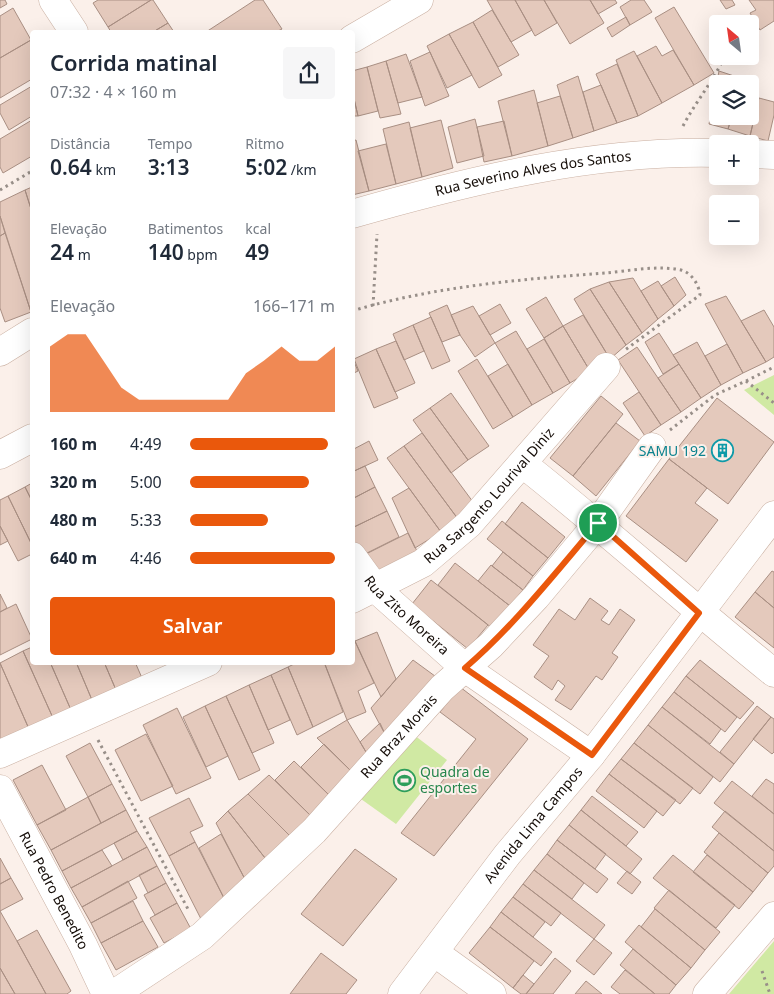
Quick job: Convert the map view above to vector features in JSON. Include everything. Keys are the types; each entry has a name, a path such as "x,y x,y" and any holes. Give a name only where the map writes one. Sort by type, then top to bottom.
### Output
{"street":[{"path":"53,0 73,30"},
{"path":"355,37 419,0"},
{"name":"Rua Severino Alves dos Santos","path":"364,211 438,190 577,161 670,152 709,153"},
{"path":"759,154 774,155"},
{"path":"0,352 30,334"},
{"name":"Rua Sargento Lourival Diniz","path":"364,594 423,563 469,524 524,464 606,367"},
{"path":"0,455 30,439"},
{"name":"Rua Braz Morais","path":"114,994 202,936 314,832 442,688 491,645 530,604 598,523 652,447"},
{"path":"524,464 598,523 699,613 774,673"},
{"name":"Avenida Lima Campos","path":"402,994 508,855 592,755 774,515"},
{"name":"Rua Zito Moreira","path":"355,566 364,594 465,668 592,755"},
{"path":"0,754 201,665"},
{"name":"Rua Pedro Benedito","path":"0,789 83,945 106,994"},
{"path":"707,994 774,916"},
{"path":"435,953 492,994"}],"path":[{"path":"670,152 693,106 711,84 720,65"},
{"path":"0,190 30,172"},
{"path":"364,211 373,306"},
{"path":"355,310 420,295 580,275 647,270 682,270 693,278 699,286 700,295 618,355 606,367"},
{"path":"652,447 682,419 714,395 774,367"},
{"path":"746,381 774,404"},
{"path":"86,716 202,936"}],"green space":[{"path":"774,375 774,415 744,390"},
{"name":"Quadra de esportes","path":"414,735 447,760 396,824 361,799"},
{"path":"774,941 774,994 729,994"}],"building":[{"path":"0,0 5,0 7,4 0,8"},
{"path":"98,0 151,0 108,27 93,3"},
{"path":"151,0 153,0 168,23 156,30 110,30 108,27"},
{"path":"255,0 263,0 282,29 280,30 209,30"},
{"path":"487,0 515,0 532,30 511,42"},
{"path":"515,0 544,0 557,23 535,36"},
{"path":"544,0 590,0 604,23 570,44"},
{"path":"590,0 615,0 617,3 598,14"},
{"path":"631,0 644,0 652,12 630,25 620,7"},
{"path":"720,0 732,0 735,5 726,9"},
{"path":"749,0 774,0 774,21 760,30 759,15 751,15 750,13 756,10"},
{"path":"674,7 714,73 694,85 655,18"},
{"path":"13,8 30,41 0,58 0,16"},
{"path":"492,10 519,55 498,67 473,22"},
{"path":"626,17 630,25 612,37 607,28"},
{"path":"473,22 502,75 479,88 449,34"},
{"path":"168,23 173,30 156,30"},
{"path":"449,34 472,75 447,88 427,46"},
{"path":"30,41 30,80 0,98 0,58"},
{"path":"656,46 662,56 673,50 694,85 662,103 637,56"},
{"path":"634,51 662,103 638,116 616,60"},
{"path":"430,52 449,96 425,106 410,61"},
{"path":"406,54 422,97 398,103 386,61"},
{"path":"386,61 401,114 380,118 367,67"},
{"path":"617,64 638,116 617,123 596,74"},
{"path":"367,67 378,111 358,116 355,103 355,70"},
{"path":"719,71 731,75 718,75"},
{"path":"578,76 594,131 573,138 557,85"},
{"path":"601,85 617,123 594,131 583,92"},
{"path":"30,87 30,117 9,130 0,113 0,105"},
{"path":"534,90 548,146 512,156 498,101"},
{"path":"560,96 573,138 548,146 537,103"},
{"path":"759,98 774,102 774,115 768,141 759,138 759,135 750,135 753,125 759,125"},
{"path":"355,103 358,116 355,116"},
{"path":"475,119 484,156 457,163 448,127"},
{"path":"441,120 453,168 422,177 410,128"},
{"path":"30,121 30,157 3,173 0,167 0,139"},
{"path":"504,121 512,156 484,162 477,127"},
{"path":"409,122 422,177 396,184 383,129"},
{"path":"713,125 729,125 728,129"},
{"path":"729,125 753,125 750,135 728,129"},
{"path":"355,140 369,191 355,194"},
{"path":"386,144 396,184 369,191 358,151"},
{"path":"30,188 30,206 25,190"},
{"path":"25,190 30,206 30,309 0,216 0,202"},
{"path":"0,216 5,233 0,236"},
{"path":"5,233 30,309 30,312 5,322 0,308 0,236"},
{"path":"675,277 686,295 674,306 661,286"},
{"path":"633,278 658,319 642,333 609,282"},
{"path":"658,281 674,306 658,319 641,291"},
{"path":"609,282 642,333 626,345 590,289"},
{"path":"590,289 626,345 610,359 574,299"},
{"path":"726,296 766,362 743,373 705,304"},
{"path":"546,297 563,326 544,338 526,309"},
{"path":"500,304 511,323 490,335 479,316"},
{"path":"447,305 460,335 442,342 429,313"},
{"path":"473,306 495,343 475,357 460,335 451,315"},
{"path":"764,310 774,327 774,357 766,362 741,321"},
{"path":"583,315 610,359 590,371 563,326"},
{"path":"431,317 450,361 432,369 413,325"},
{"path":"413,325 424,351 404,360 393,334"},
{"path":"563,326 590,371 570,383 544,338"},
{"path":"516,331 553,393 532,405 495,343"},
{"path":"659,333 679,364 663,374 645,342"},
{"path":"544,339 570,383 553,393 527,349"},
{"path":"396,341 415,383 395,392 376,349"},
{"path":"697,342 721,385 701,398 673,355"},
{"path":"727,344 743,373 721,385 705,356"},
{"path":"637,347 681,412 661,425 618,360"},
{"path":"376,349 398,398 374,408 355,359"},
{"path":"477,359 513,417 493,429 458,371"},
{"path":"508,364 532,405 513,417 488,376"},
{"path":"679,364 701,398 681,412 658,378"},
{"path":"639,392 661,425 645,436 623,403"},
{"path":"451,393 489,446 468,460 430,408"},
{"path":"601,396 623,414 573,476 550,458"},
{"name":"SAMU 192","path":"717,398 774,442 728,504 669,459"},
{"path":"430,408 468,460 451,473 413,420"},
{"path":"616,423 640,441 596,496 573,476"},
{"path":"422,433 476,506 458,519 404,446"},
{"path":"369,441 378,460 355,471 355,448"},
{"path":"404,446 458,519 441,532 387,458"},
{"path":"669,459 707,488 695,503 718,520 686,562 626,516"},
{"path":"365,466 375,487 355,497 355,471"},
{"path":"30,484 30,497 25,487"},
{"path":"25,487 30,497 30,541 8,496"},
{"path":"375,487 387,511 355,527 355,497"},
{"path":"409,488 441,532 415,548 392,498"},
{"path":"8,496 30,541 30,555 18,561 0,526 0,500"},
{"path":"522,502 565,537 548,558 505,524"},
{"path":"387,511 399,537 361,556 355,545 355,527"},
{"path":"502,521 548,558 533,576 487,539"},
{"path":"0,526 8,541 0,545"},
{"path":"408,533 420,557 376,579 364,555"},
{"path":"503,552 533,576 523,590 492,566"},
{"path":"455,563 510,606 492,628 438,585"},
{"path":"491,565 523,590 510,606 478,581"},
{"path":"772,571 774,572 774,608 755,592"},
{"path":"431,580 488,625 468,649 412,604"},
{"path":"755,592 774,608 774,648 735,617"},
{"path":"0,594 7,608 0,612"},
{"path":"590,598 608,611 601,620 609,625 620,609 635,620 612,653 618,657 602,680 596,676 571,710 555,700 565,686 558,680 552,690 534,677 549,656 533,645 559,609 575,620"},
{"path":"16,604 30,635 30,640 0,655 0,612"},
{"path":"377,632 396,679 381,697 355,641"},
{"path":"355,641 374,683 358,691 366,712 347,720 325,665 355,665"},
{"path":"30,648 30,665 51,665 71,710 53,718 23,651"},
{"path":"23,651 53,718 29,729 0,663"},
{"path":"413,660 439,679 387,738 371,708"},
{"path":"700,660 754,703 740,719 686,676"},
{"path":"0,663 29,729 0,741"},
{"path":"51,665 77,665 92,700 71,710"},
{"path":"77,665 105,665 116,690 92,700"},
{"path":"105,665 136,665 142,678 116,690"},
{"path":"292,665 325,665 343,712 313,727 288,667"},
{"path":"288,667 313,727 297,735 271,675"},
{"path":"271,675 290,720 268,730 249,685"},
{"path":"686,676 737,717 725,732 674,692"},
{"path":"249,685 274,743 252,753 226,696"},
{"path":"460,687 528,739 434,856 401,833 476,739 440,712"},
{"path":"674,692 721,729 710,744 662,707"},
{"path":"226,696 260,770 239,780 205,706"},
{"path":"205,706 228,756 206,767 183,717"},
{"path":"757,706 771,717 734,764 720,752"},
{"path":"662,707 734,764 720,782 648,725"},
{"path":"177,708 211,778 176,794 143,725"},
{"path":"771,717 774,719 774,752 772,754 753,739"},
{"path":"347,720 369,757 353,773 317,738"},
{"path":"380,723 387,738 369,757 360,742"},
{"path":"648,725 713,777 700,794 634,743"},
{"path":"146,734 173,786 141,801 115,750"},
{"path":"90,743 112,784 88,797 66,756"},
{"path":"634,743 693,788 680,804 621,759"},
{"path":"324,744 353,773 331,797 301,767"},
{"path":"621,759 676,800 663,816 609,774"},
{"path":"294,761 331,797 312,817 275,780"},
{"path":"42,765 66,810 37,825 13,780"},
{"path":"609,774 657,811 644,828 596,791"},
{"path":"269,775 312,817 292,838 248,794"},
{"path":"766,779 774,784 774,814 752,796"},
{"path":"732,781 774,814 774,851 714,803"},
{"path":"112,784 126,810 101,823 88,797"},
{"path":"248,794 292,838 269,863 228,811"},
{"path":"592,796 638,832 626,846 581,810"},
{"path":"88,797 101,823 51,850 37,825"},
{"path":"189,798 203,826 190,832 195,842 169,856 149,818"},
{"path":"126,810 137,831 62,871 51,850"},
{"path":"581,810 642,859 630,874 569,825"},
{"path":"228,811 269,863 248,885 216,823"},
{"path":"725,811 774,851 774,866 768,873 712,827"},
{"path":"569,825 606,854 595,869 557,840"},
{"path":"137,831 147,847 123,860 114,843"},
{"path":"719,833 768,873 753,892 704,852"},
{"path":"221,834 248,885 225,900 199,848"},
{"path":"557,840 608,879 597,893 547,854"},
{"path":"195,842 228,906 201,919 169,856"},
{"path":"147,847 157,866 82,907 71,888"},
{"path":"355,849 397,879 343,946 301,914"},
{"path":"102,850 112,866 71,888 62,871"},
{"path":"547,854 584,883 572,899 534,870"},
{"path":"673,855 735,905 716,928 653,878"},
{"path":"707,855 753,892 739,909 693,872"},
{"path":"0,858 11,878 0,884"},
{"path":"157,866 166,883 148,893 139,875"},
{"path":"534,870 605,925 594,939 523,884"},
{"path":"627,871 641,882 632,894 617,883"},
{"path":"11,878 23,899 0,911 0,884"},
{"path":"128,881 137,898 91,923 82,907"},
{"path":"166,883 177,903 155,915 144,895"},
{"path":"523,884 561,913 551,926 513,897"},
{"path":"669,890 720,932 705,950 654,908"},
{"path":"513,897 545,922 533,937 501,912"},
{"path":"133,901 143,921 101,943 91,923"},
{"path":"177,903 191,929 164,943 150,918"},
{"path":"655,909 705,950 691,968 641,927"},
{"path":"0,911 46,994 15,994 0,968"},
{"path":"501,912 552,952 541,966 490,927"},
{"path":"143,921 158,947 116,970 101,943"},
{"path":"639,925 691,968 676,985 625,942"},
{"path":"490,927 534,961 513,988 469,953"},
{"path":"37,930 71,991 67,994 46,994 17,941"},
{"path":"594,939 612,953 594,975 576,961"},
{"path":"633,949 676,985 669,994 655,994 620,965"},
{"path":"321,953 357,980 346,994 290,994"},
{"path":"555,958 571,971 553,994 526,994"},
{"path":"0,968 15,994 0,994"},
{"path":"625,970 655,994 620,994 611,987"},
{"path":"523,975 534,984 526,994 521,994 513,988"},
{"path":"586,981 602,994 575,994"}],"place":[{"name":"SAMU 192","path":"722,451"},
{"name":"Quadra de esportes","path":"404,780"}],"route":[{"path":"598,523 699,613 592,755 465,668 491,645 536,597 598,523"}]}
